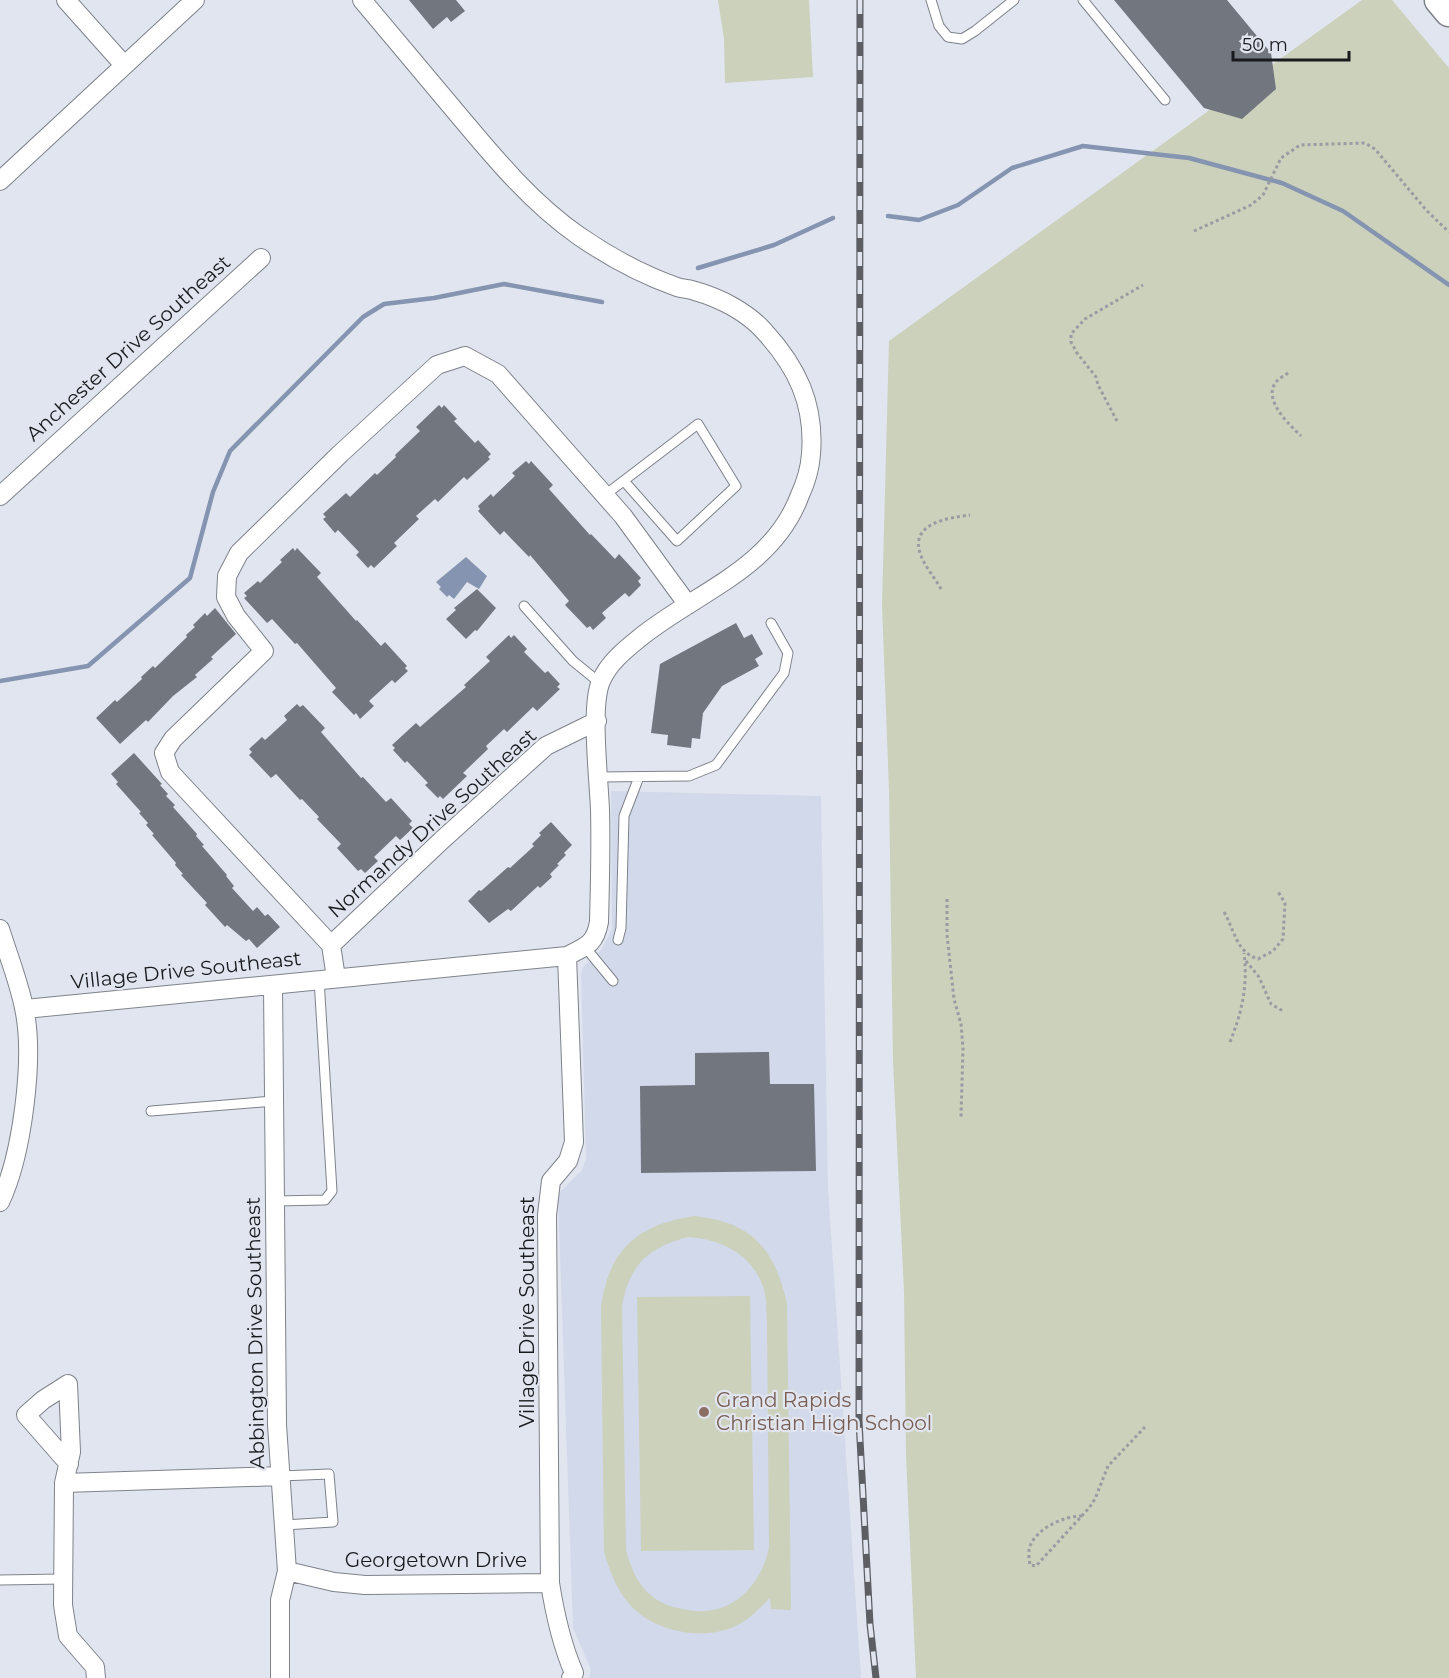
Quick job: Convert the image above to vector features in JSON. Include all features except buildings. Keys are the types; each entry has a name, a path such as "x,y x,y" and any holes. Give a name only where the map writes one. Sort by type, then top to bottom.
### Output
{"main road":[{"path":"1439,0 1449,12"}],"street":[{"path":"66,0 124,65"},
{"path":"0,181 195,0"},
{"path":"362,0 506,171 547,211 578,235 640,270 733,307 762,328 788,360 798,377 811,420 811,463 798,503 784,528 761,555 658,623 619,654 600,683 596,704 600,812 599,921 596,936 585,947"},
{"name":"Anchester Drive Southeast","path":"0,496 261,258"},
{"name":"Normandy Drive Southeast","path":"331,945 170,772 164,753 173,739 264,651 236,616 226,597 227,576 239,553 340,454 437,365 465,356 498,374 624,516 687,605"},
{"name":"Normandy Drive Southeast","path":"327,979 331,945 546,746 597,721"},
{"path":"0,929 25,1009 28,1054 25,1103 17,1150 0,1202"},
{"name":"Village Drive Southeast","path":"25,1009 567,956 585,947"},
{"name":"Village Drive Southeast","path":"567,956 574,1142 568,1161 551,1180 547,1215 550,1583 563,1649 573,1675"},
{"name":"Abbington Drive Southeast","path":"273,985 277,1425 287,1571 280,1600 280,1678"},
{"path":"69,1464 64,1484 63,1605 68,1636 95,1667 96,1678"},
{"path":"64,1484 280,1476"},
{"name":"Georgetown Drive","path":"287,1571 334,1582 365,1585 550,1583"}],"lane":[{"path":"931,0 939,26 948,37 962,39 1014,0"},
{"path":"1083,0 1165,100"},
{"path":"605,495 698,424 736,486 677,542 624,481"},
{"path":"524,606 573,661 600,683"},
{"path":"599,777 689,776 716,765 784,673 788,653 771,623"},
{"path":"618,940 621,928 624,816 639,777"},
{"path":"585,947 614,981"},
{"path":"275,1201 325,1200 332,1191 327,979"},
{"path":"151,1111 274,1101"},
{"path":"280,1476 329,1474 333,1522 284,1525"},
{"path":"0,1580 63,1579"}],"path":[{"path":"1194,231 1251,205 1263,195 1281,158 1300,145 1342,142 1365,143 1375,149 1427,211 1449,232"},
{"path":"1117,421 1096,377 1077,354 1071,342 1071,334 1085,319 1143,285"},
{"path":"1288,374 1275,382 1272,396 1274,405 1301,436"},
{"path":"941,589 921,556 922,534 938,520 970,515"},
{"path":"1244,952 1258,959 1273,951 1283,939 1285,903 1277,890"},
{"path":"947,899 947,935 954,999 961,1024 963,1048 961,1117"},
{"path":"1224,912 1244,952 1245,959 1246,985 1243,1006 1230,1042"},
{"path":"1245,959 1259,977 1272,1004 1283,1011"},
{"path":"1082,1516 1068,1518 1041,1531 1030,1545 1030,1565 1036,1566 1047,1556 1082,1516 1095,1499 1108,1466 1145,1427"}],"shaded area":[{"name":"Grand Rapids Christian High School","path":"611,791 821,796 828,1188 861,1678 589,1678 591,1670 573,1628 558,1197 582,1170 586,1159 581,974 583,967 601,950 612,929"}],"green space":[{"path":"718,0 809,0 813,77 725,83 724,39"},
{"path":"1362,0 1392,0 1449,68 1449,1678 916,1678 906,1455 904,1292 893,1061 889,790 882,605 889,341"},
{"path":"694,1216 714,1219 731,1224 745,1232 767,1253 782,1284 787,1303 791,1610 771,1609 770,1598 743,1622 726,1630 712,1633 670,1629 644,1617 628,1603 619,1590 604,1552 601,1307 605,1287 619,1255 629,1243 642,1233 674,1220","holes":["688,1237 722,1245 742,1256 757,1273 765,1293 769,1548 758,1576 739,1598 714,1610 699,1611 671,1606 653,1597 643,1588 636,1576 626,1550 622,1306 630,1279 643,1260 652,1252 674,1241"]},
{"path":"750,1296 754,1550 641,1551 637,1297"}],"water":[{"path":"466,557 487,576 479,589 467,582 454,599 449,595 447,597 436,582"}],"waterway":[{"path":"888,216 919,220 958,205 1012,168 1083,146 1189,158 1282,183 1343,211 1449,285"},
{"path":"698,268 774,245 833,218"},
{"path":"0,681 88,666 190,578 213,492 230,451 363,317 384,304 434,298 504,284 602,302"}],"railway":[{"path":"860,0 859,1421 870,1624 876,1678"}],"place":[{"name":"Grand Rapids Christian High School","path":"704,1412"}]}
